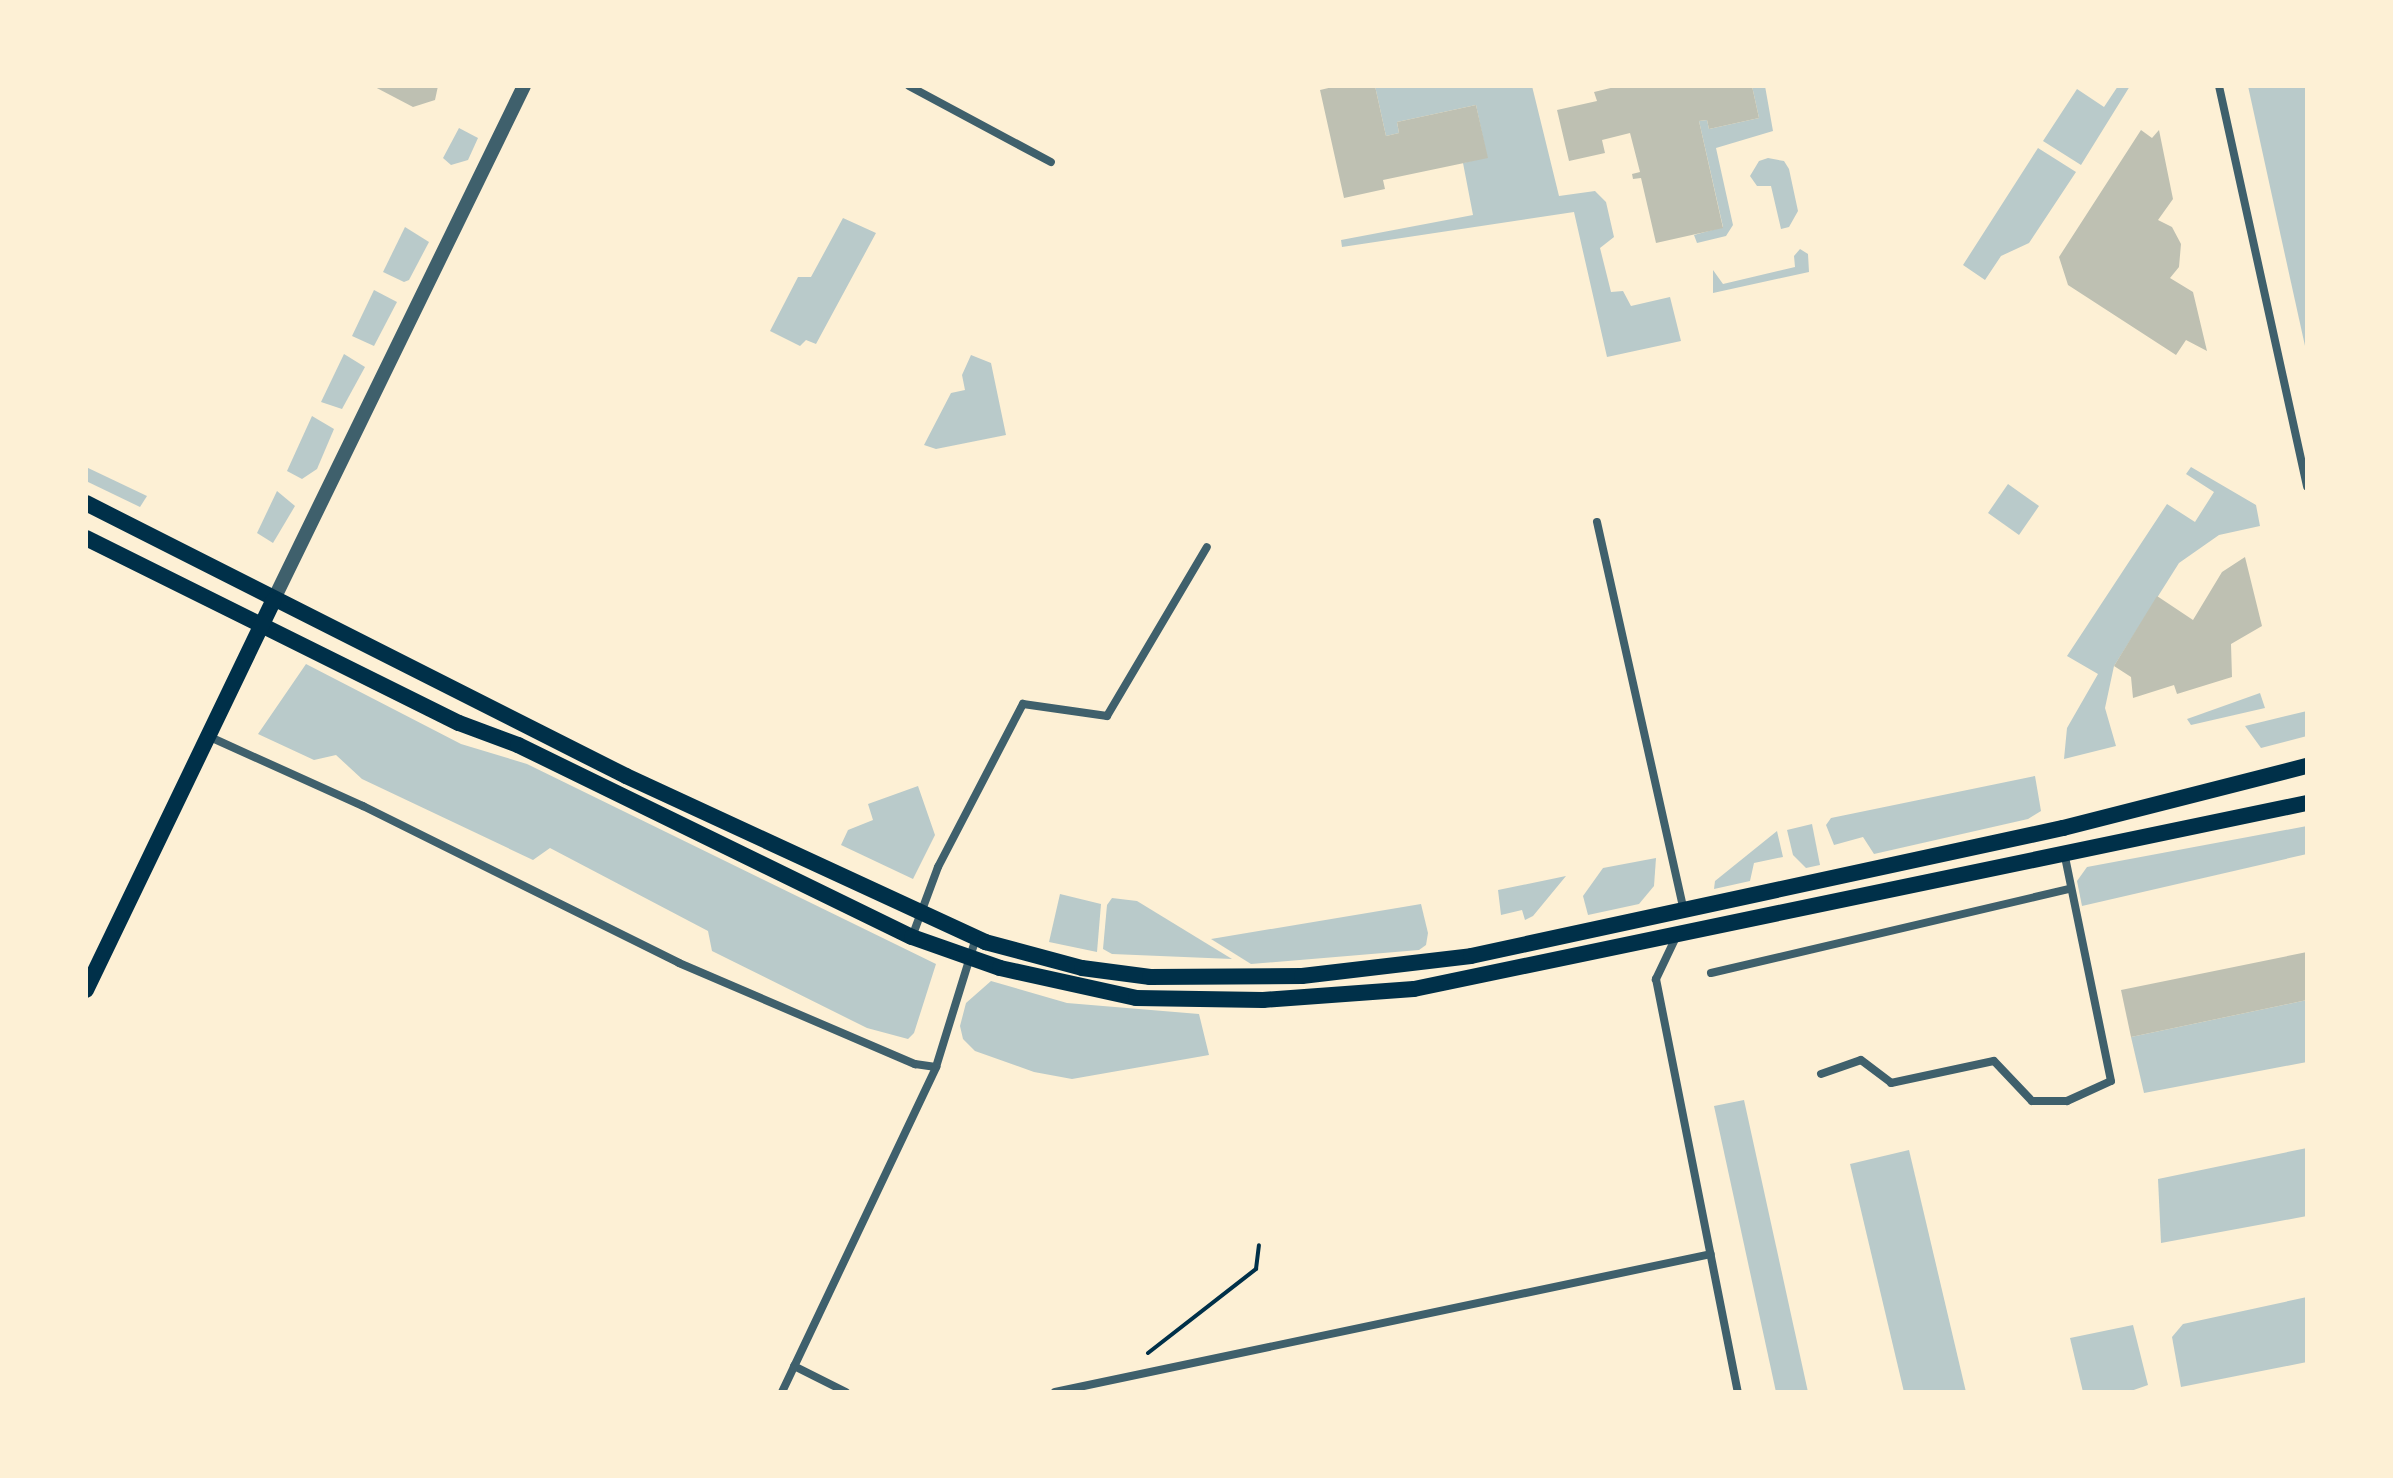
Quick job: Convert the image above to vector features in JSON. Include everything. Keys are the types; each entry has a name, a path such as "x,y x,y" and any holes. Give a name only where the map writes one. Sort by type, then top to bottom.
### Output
{"main road":[{"path":"86,503 273,601 626,776 976,937 1082,968 1206,981 1388,968 1684,912 2063,828 2307,766"},
{"path":"86,538 459,723 617,793 912,937 972,960 1136,998 1263,1000 1414,989 1676,937 2307,803"},
{"path":"86,990 273,601"},
{"path":"617,793 626,776"},
{"path":"2063,828 2064,853"},
{"path":"1676,937 1684,912"}],"street":[{"path":"273,601 524,86"},
{"path":"909,86 1051,162"},
{"path":"2219,86 2307,486"},
{"path":"1597,522 1684,912"},
{"path":"912,937 920,910 1023,704 1107,716 1207,547"},
{"path":"210,737 351,800 679,963 915,1064 936,1067"},
{"path":"1821,1074 1861,1060 1891,1083 1994,1061 2032,1101 2067,1101 2111,1081 2068,889 2064,853"},
{"path":"1711,973 2068,889"},
{"path":"782,1392 936,1067 972,960 976,937"},
{"path":"1676,937 1656,979 1738,1392"},
{"path":"1055,1392 1711,1254"},
{"path":"794,1366 846,1392"}],"path":[{"path":"1148,1353 1256,1269 1259,1245"}],"shaded area":[{"path":"1375,86 1532,86 1559,196 1595,191 1606,202 1614,237 1600,248 1611,292 1623,291 1631,306 1670,297 1681,341 1607,357 1574,212 1342,247 1341,240 1473,215 1463,163 1487,157 1476,105 1397,122 1399,133 1386,136"},
{"path":"1752,86 1765,86 1773,131 1716,148 1733,225 1726,236 1697,243 1694,235 1723,227 1699,121 1707,120 1709,129 1759,118"},
{"path":"2118,86 2130,86 2081,165 2043,141 2077,89 2104,107"},
{"path":"2248,86 2307,86 2307,355 2281,237"},
{"path":"459,128 478,138 468,160 451,165 443,158"},
{"path":"2038,148 2076,172 2029,243 2001,256 1985,280 1963,265"},
{"path":"1768,158 1784,161 1789,169 1798,211 1789,227 1781,229 1771,186 1757,186 1750,176 1759,161"},
{"path":"843,218 876,233 816,344 806,340 800,346 770,331 798,277 811,277"},
{"path":"405,227 429,242 409,280 404,282 383,272"},
{"path":"1800,249 1808,254 1809,272 1713,293 1713,270 1723,284 1795,267 1794,256"},
{"path":"374,290 397,302 374,346 352,336"},
{"path":"344,354 365,367 342,409 321,402"},
{"path":"971,355 991,363 1006,435 936,449 924,445 951,393 965,390 962,375"},
{"path":"312,416 334,429 317,469 302,479 287,471"},
{"path":"86,467 147,496 140,507 86,481"},
{"path":"2191,467 2256,505 2260,526 2219,535 2179,563 2114,666 2105,708 2116,746 2064,759 2067,728 2098,674 2067,656 2167,504 2195,522 2214,492 2186,474"},
{"path":"2008,484 2039,506 2019,535 1988,513"},
{"path":"277,491 295,506 273,543 257,533"},
{"path":"306,664 461,744 527,764 936,964 914,1033 908,1039 867,1028 712,951 708,931 550,848 533,860 362,779 336,755 314,760 258,734"},
{"path":"2260,693 2265,708 2191,725 2187,719"},
{"path":"2307,711 2307,736 2261,748 2245,726"},
{"path":"2035,776 2041,811 2028,819 1874,854 1863,837 1834,845 1826,825 1831,818"},
{"path":"918,786 935,835 913,879 841,845 848,830 873,820 868,804"},
{"path":"1812,824 1820,865 1806,868 1793,855 1787,830"},
{"path":"2307,826 2307,854 2082,906 2077,881 2087,867"},
{"path":"1777,831 1783,857 1754,863 1750,881 1714,889 1715,881"},
{"path":"1656,858 1654,886 1639,904 1588,915 1583,896 1603,868"},
{"path":"1566,876 1533,916 1525,920 1522,910 1501,915 1498,890"},
{"path":"1060,894 1101,904 1097,952 1049,942"},
{"path":"1112,898 1137,901 1232,959 1112,954 1103,949 1107,905"},
{"path":"1421,904 1428,933 1426,945 1419,950 1251,964 1211,939"},
{"path":"991,981 1067,1003 1199,1014 1209,1055 1072,1079 1034,1072 975,1051 963,1039 960,1026 966,1003"},
{"path":"2307,1000 2307,1062 2144,1093 2131,1037"},
{"path":"1744,1100 1808,1392 1776,1392 1714,1106"},
{"path":"2307,1148 2307,1216 2161,1243 2158,1179"},
{"path":"1909,1150 1966,1392 1904,1392 1850,1164"},
{"path":"2307,1297 2307,1362 2181,1387 2172,1337 2183,1324"},
{"path":"2133,1325 2148,1385 2128,1392 2083,1392 2070,1338"}],"building":[{"path":"373,86 438,86 435,100 413,107"},
{"path":"1337,86 1375,86 1386,136 1399,133 1397,122 1476,105 1488,158 1383,180 1385,189 1344,198 1320,90"},
{"path":"1619,86 1752,86 1759,118 1709,129 1707,120 1699,121 1723,228 1656,243 1641,178 1633,179 1632,174 1640,172 1630,133 1602,140 1605,153 1569,161 1557,110 1597,101 1594,92"},
{"path":"2141,130 2152,138 2159,130 2173,199 2158,220 2172,227 2181,244 2179,267 2170,278 2193,292 2207,351 2186,340 2176,355 2068,285 2059,257"},
{"path":"2245,557 2262,626 2231,644 2232,677 2177,694 2174,685 2133,698 2131,677 2114,666 2157,596 2193,620 2222,572"},
{"path":"2307,952 2307,1000 2131,1037 2121,990"}]}
